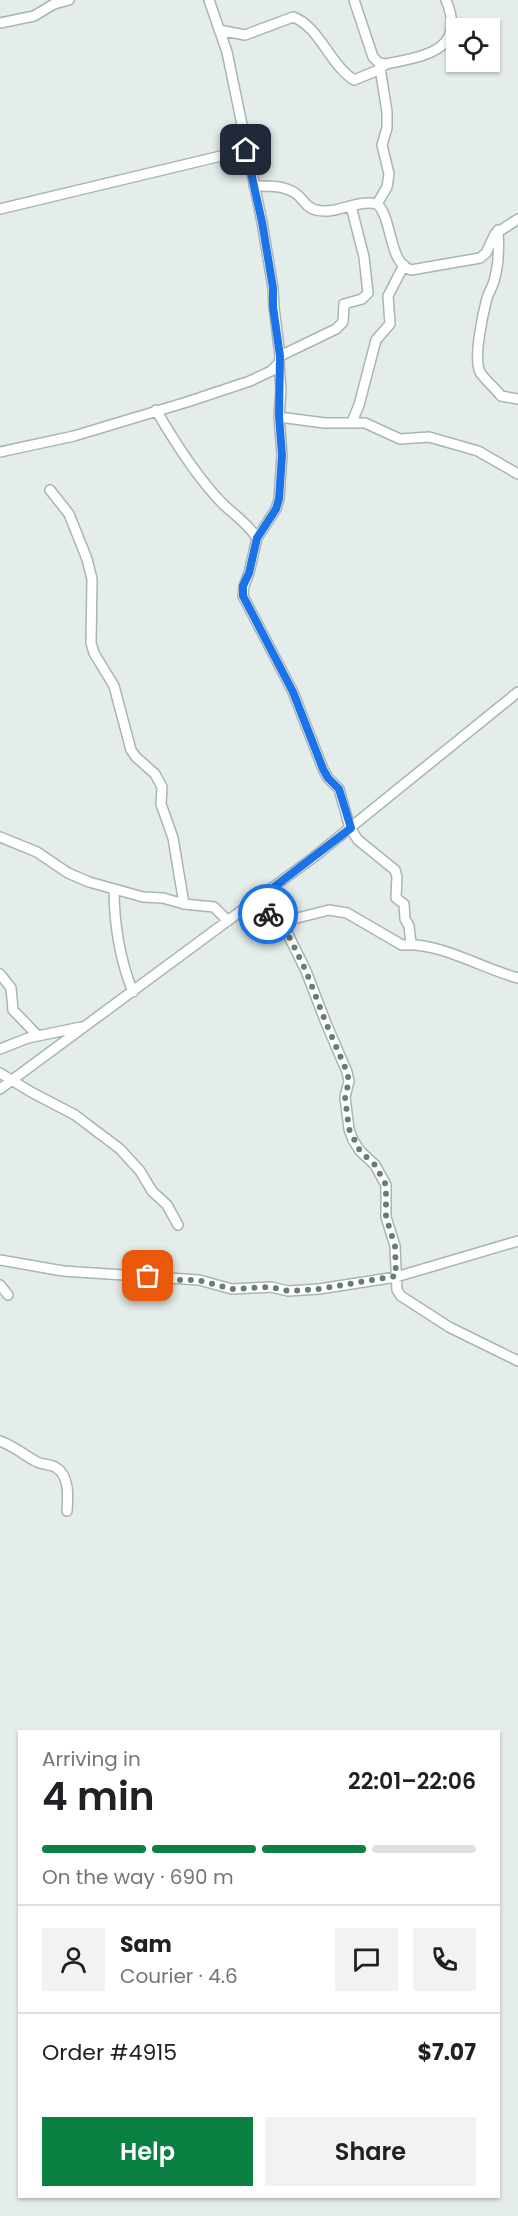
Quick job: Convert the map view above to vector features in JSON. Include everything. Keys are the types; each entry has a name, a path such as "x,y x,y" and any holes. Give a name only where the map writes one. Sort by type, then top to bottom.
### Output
{"street":[{"path":"0,23 34,16 54,4 69,0"},
{"path":"209,0 227,52 270,266 281,390 279,417 282,455 279,499 276,509 257,538 249,573 243,586 243,596 293,692 323,769 339,789 351,828 361,844 395,870 396,898 404,904 404,917 411,934 411,943"},
{"path":"354,0 372,57 383,66 387,128 382,145 389,174 387,187 377,204"},
{"path":"219,30 245,35 293,17 306,23 328,53 354,80 383,66 431,52 444,45 450,38 452,29 446,0"},
{"path":"0,209 246,150"},
{"path":"254,186 288,189 296,193 306,205 316,210 366,202 377,204 384,213 393,245 404,265 411,270 480,258 486,253 498,230 518,219"},
{"path":"0,452 74,436 250,381 265,375 279,359 336,329 343,322 344,304 362,299 368,293 364,257 351,206"},
{"path":"498,230 496,271 480,325 478,367 483,377 494,385 501,396 518,399"},
{"path":"351,422 359,405 376,340 390,324 388,296 404,265"},
{"path":"156,410 203,479 223,504 244,522 257,538"},
{"path":"279,417 325,423 365,423 400,439 429,437 478,451 518,474"},
{"path":"50,490 69,514 91,571 90,630 94,653 114,686 131,750 155,774 162,787 161,804 173,838 183,904"},
{"path":"0,1089 244,910 351,828 518,692"},
{"path":"0,837 37,852 68,873 114,890 143,897 163,898 183,904 213,907 228,921"},
{"path":"114,890 115,920 133,992"},
{"path":"244,910 304,918 329,910 346,913 402,945 411,943 441,951 518,978"},
{"path":"279,916 306,971 347,1072 349,1081 345,1097 349,1129 353,1140 360,1151 375,1165 386,1185 386,1217 395,1246 396,1276 401,1296 449,1327 518,1361"},
{"path":"0,974 11,988 14,1010 38,1036"},
{"path":"0,1049 38,1036 87,1026"},
{"path":"0,1073 75,1115 120,1149 140,1171 152,1191 166,1205 178,1225"},
{"path":"0,1260 63,1271 198,1280 232,1289 271,1287 288,1291 319,1289 396,1276 518,1241"},
{"path":"0,1285 8,1295"},
{"path":"0,1441 21,1450 37,1462 53,1466 63,1473 67,1486 67,1511"}],"way so far":[{"path":"148,1276 170,1280 198,1280 232,1289 271,1287 288,1291 319,1289 396,1276 395,1246 386,1217 386,1185 375,1165 360,1151 349,1129 345,1097 349,1081 341,1055 292,941 279,916 268,914"}],"route":[{"path":"246,150 262,222 273,288 273,307 280,356 279,417 282,479 276,509 257,538 249,573 243,586 243,596 293,692 323,769 339,789 351,828 244,910 268,914"}]}
